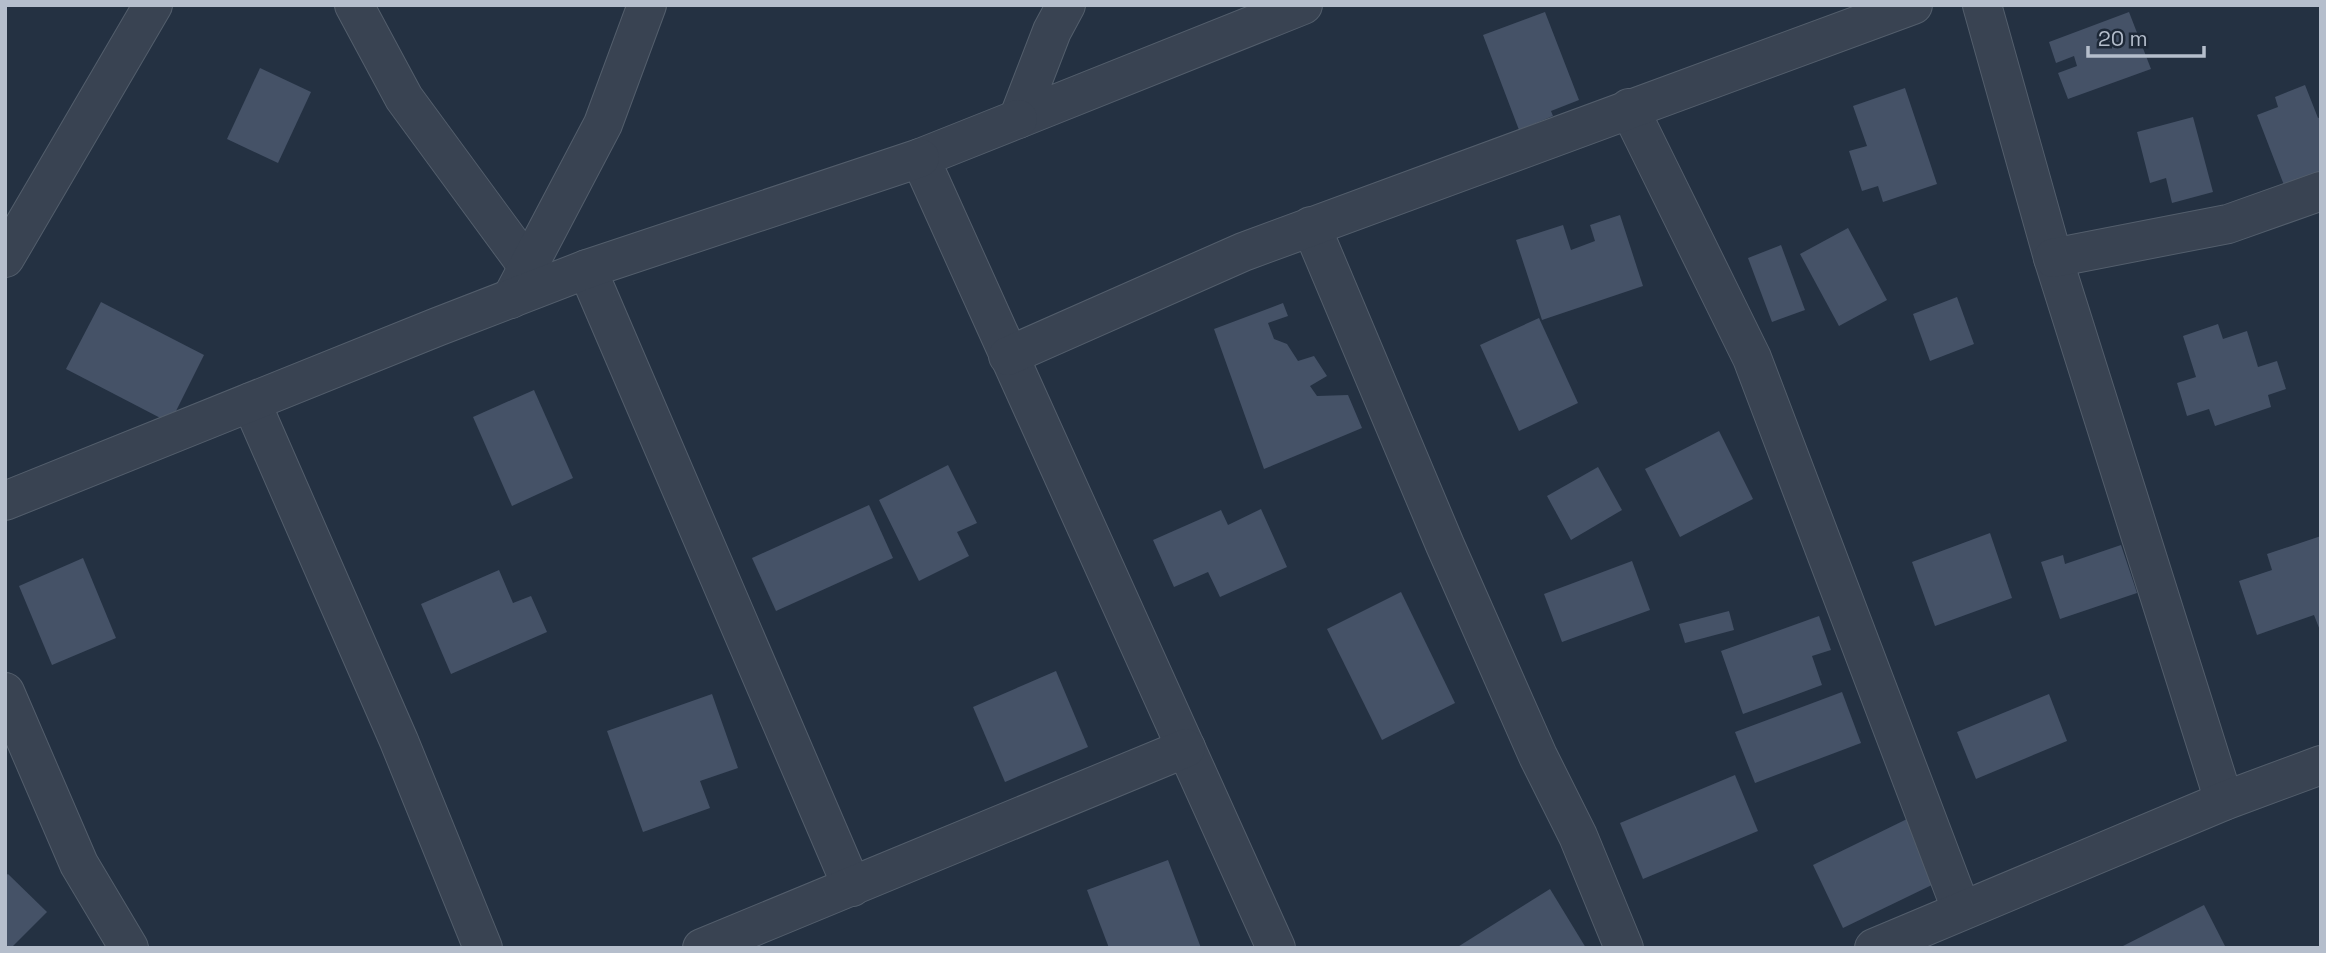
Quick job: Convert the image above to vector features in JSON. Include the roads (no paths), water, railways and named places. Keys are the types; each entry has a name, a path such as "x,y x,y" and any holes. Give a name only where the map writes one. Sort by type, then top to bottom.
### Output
{"street":[{"path":"5,258 153,5"},
{"path":"354,5 404,98 519,283"},
{"path":"519,283 603,124 647,5"},
{"path":"1018,119 1052,31 1066,5"},
{"path":"5,501 251,402 519,283 587,269 920,158 1303,5"},
{"path":"1008,356 1243,252 1913,5"},
{"path":"1982,5 2053,258 2224,801"},
{"path":"1629,108 1752,358 1961,909"},
{"path":"920,158 1276,948"},
{"path":"2053,258 2228,223 2321,191"},
{"path":"1311,226 1444,545 1538,756 1578,836 1624,948"},
{"path":"587,269 852,887"},
{"path":"251,402 399,741 483,948"},
{"path":"5,692 79,864 129,948"},
{"path":"702,948 1186,748"},
{"path":"1874,948 1961,909 2224,801 2321,765"}]}
